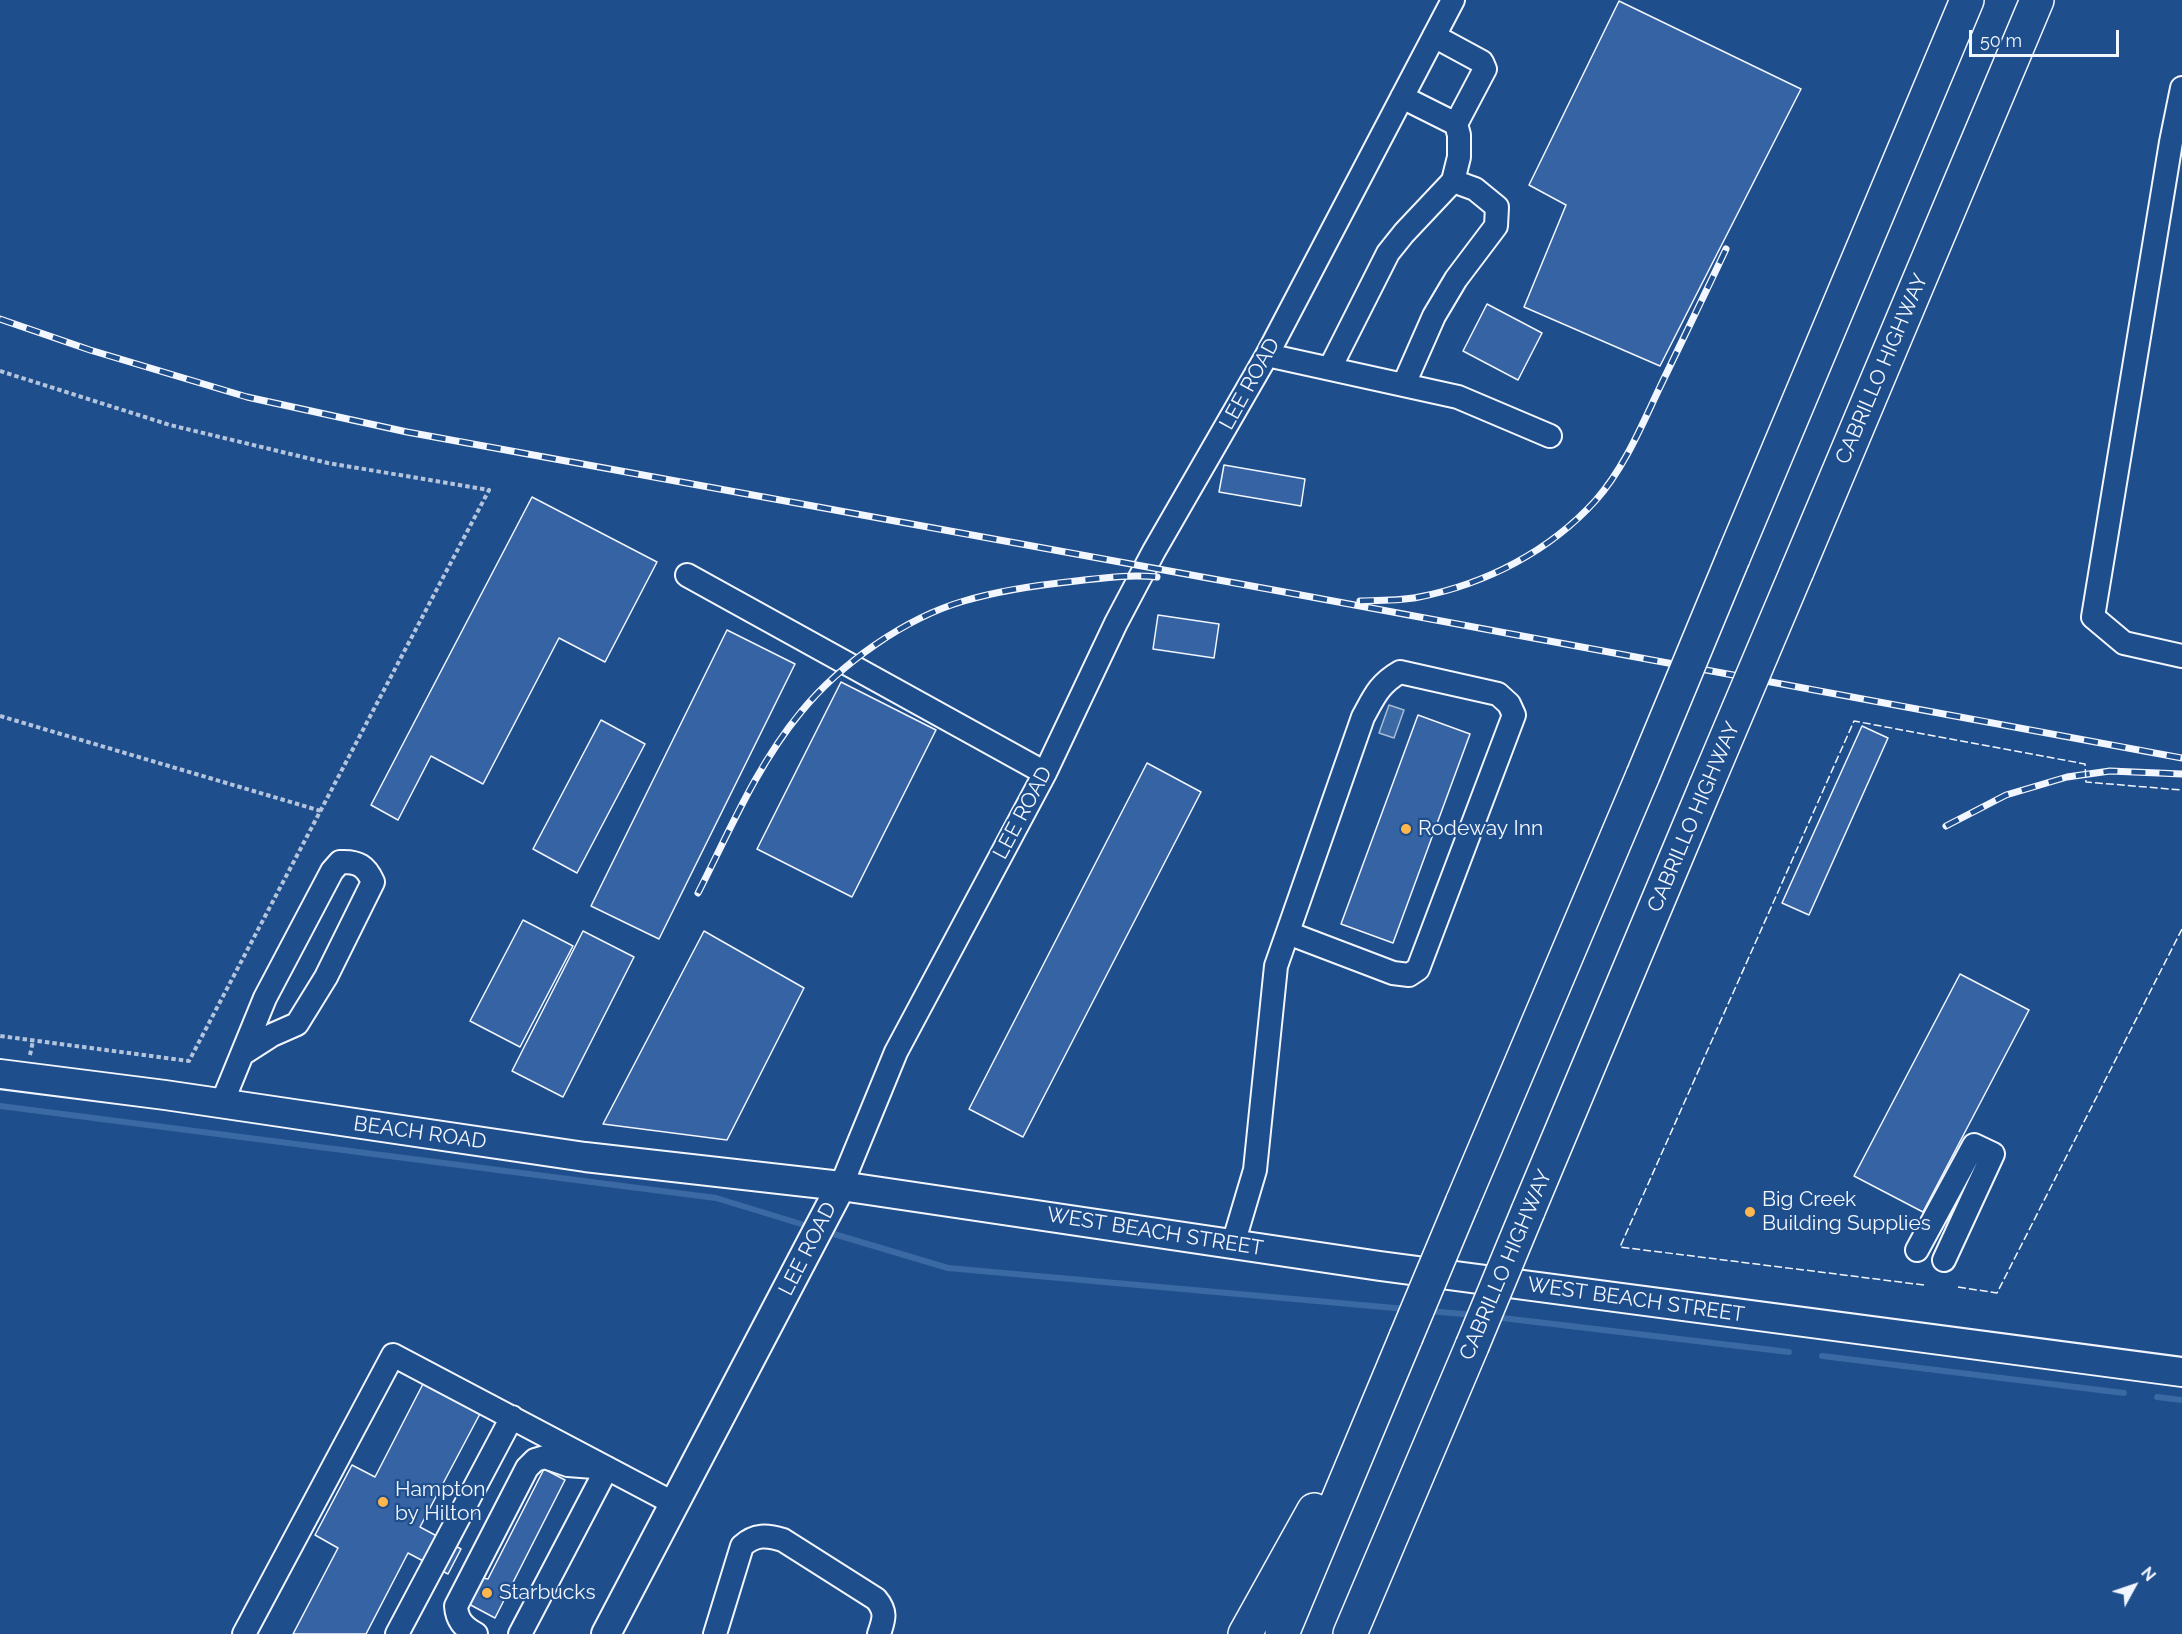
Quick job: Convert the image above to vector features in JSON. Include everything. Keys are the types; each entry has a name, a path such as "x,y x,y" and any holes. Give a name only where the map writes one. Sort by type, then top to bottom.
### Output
{"highway":[{"path":"1282,1634 1967,0"},
{"name":"CABRILLO HIGHWAY","path":"1350,1634 2037,0"},
{"path":"1245,1634 1394,1367"}],"main road":[{"name":"BEACH ROAD","path":"0,1074 222,1103 585,1157 841,1186"},
{"name":"WEST BEACH STREET","path":"841,1186 1380,1266 2182,1372"},
{"name":"LEE ROAD","path":"606,1634 841,1186"}],"street":[{"name":"LEE ROAD","path":"841,1186 896,1052 1045,772 1137,582 1267,356 1453,0"},
{"path":"1330,368 1388,253 1453,182 1459,157 1459,135 1456,124 1485,69 1482,62 1434,36"},
{"path":"1402,97 1456,124"},
{"path":"2181,98 2093,617 2124,643 2182,656"},
{"path":"1404,384 1434,316 1456,279 1497,226 1497,207 1475,189 1453,182"},
{"path":"1267,356 1458,397 1550,436"},
{"path":"687,575 1045,772"},
{"path":"1233,1244 1256,1170 1276,966 1363,717 1377,690 1387,679 1400,672 1498,694 1509,704 1514,716 1418,969 1409,975 1394,973 1288,933"},
{"path":"222,1103 265,998 332,871 340,862 352,861 362,865 373,882 326,977 297,1024 272,1035 244,1053"},
{"path":"1917,1250 1974,1145 1993,1155 1944,1260"},
{"path":"244,1634 393,1355 675,1504"},
{"path":"397,1634 512,1417"},
{"path":"476,1634 466,1629 457,1617 456,1606 527,1468 535,1460 545,1457 568,1465 607,1468"},
{"path":"520,1634 607,1468"},
{"path":"715,1634 742,1546 750,1539 768,1535 783,1540 876,1599 883,1608 884,1620 879,1634"}],"path":[{"path":"0,371 171,424 328,463 489,490 189,1061 0,1036"},
{"path":"0,716 321,811"}],"water":[{"path":"1389,705 1404,710 1394,738 1379,733"}],"building":[{"path":"1619,1 1801,89 1660,366 1524,307 1566,205 1529,185"},
{"path":"1487,304 1542,333 1518,380 1463,351"},
{"path":"1224,465 1305,479 1301,506 1219,492"},
{"path":"532,497 657,562 605,662 559,638 483,784 431,756 398,820 371,805"},
{"path":"1158,615 1219,624 1214,658 1153,649"},
{"path":"727,630 795,664 659,939 591,906"},
{"path":"841,682 936,730 852,897 757,849"},
{"name":"Rodeway Inn","path":"1418,715 1470,734 1393,943 1341,924"},
{"path":"601,720 645,744 577,873 533,849"},
{"path":"1862,726 1888,738 1809,915 1782,903"},
{"path":"1147,763 1201,792 1023,1137 969,1109"},
{"path":"523,920 573,946 520,1047 470,1021"},
{"path":"583,931 634,957 563,1097 512,1071"},
{"path":"704,931 804,988 727,1140 603,1124"},
{"path":"1960,974 2029,1010 1923,1212 1854,1176"},
{"name":"Hampton by Hilton","path":"425,1380 482,1410 420,1527 461,1549 448,1574 408,1553 366,1634 293,1634 338,1548 315,1535 352,1465 375,1477"},
{"path":"544,1469 565,1480 495,1618 465,1602 478,1577 488,1579"}],"waterway":[{"path":"0,1106 716,1198 811,1227"},
{"path":"827,1232 948,1268 1406,1309"},
{"path":"1428,1311 1475,1315"},
{"path":"1494,1317 1789,1352"},
{"path":"1822,1356 2124,1393"},
{"path":"2157,1397 2182,1400"}],"railway":[{"path":"1360,601 1412,598 1468,584 1515,563 1537,550 1578,518 1606,488 1631,447 1726,249"},
{"path":"0,319 90,350 247,397 407,432 2182,758"},
{"path":"698,893 757,776 785,732 817,694 854,660 875,645 919,619 964,601 992,594 1034,586 1106,578 1157,577"},
{"path":"1946,826 2006,795 2067,777 2110,771 2182,774"}],"fence":[{"path":"1924,1285 1620,1247 1854,721 2085,764 2086,782 2182,790"},
{"path":"1958,1287 1997,1293 2182,929"}],"place":[{"name":"Rodeway Inn","path":"1406,829"},
{"name":"Big Creek Building Supplies","path":"1750,1212"},
{"name":"Hampton by Hilton","path":"383,1502"},
{"name":"Starbucks","path":"487,1593"}]}
